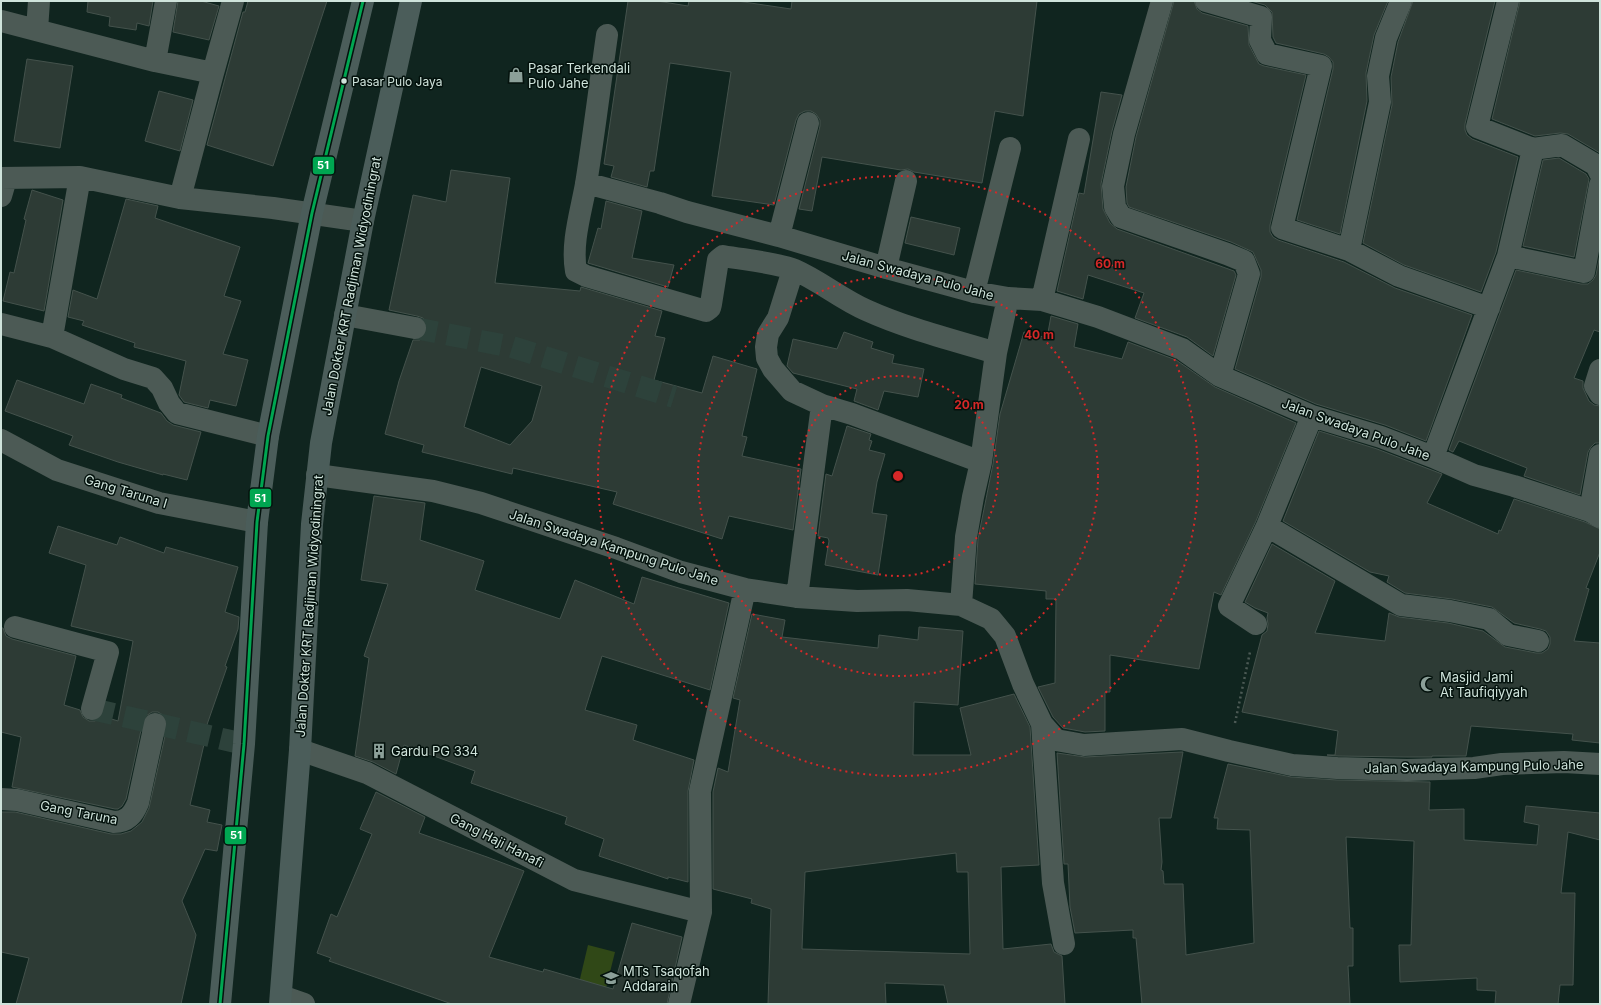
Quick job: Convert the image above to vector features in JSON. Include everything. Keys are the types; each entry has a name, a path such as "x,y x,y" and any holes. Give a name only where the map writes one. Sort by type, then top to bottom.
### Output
{"main road":[{"path":"220,1004 244,744 257,522 268,436 312,213 363,1"},
{"name":"Jalan Dokter KRT Radjiman Widyodiningrat","path":"281,1000 300,750 312,524 321,443 363,220 412,1"}],"street":[{"path":"37,30 39,1"},
{"path":"155,61 166,1"},
{"path":"180,198 233,1"},
{"path":"1162,1 1124,134 1113,186 1115,207 1121,217 1244,261 1249,274 1220,376"},
{"path":"1206,1 1261,17 1260,40 1268,54 1321,66 1282,228 1349,250 1399,276 1489,308"},
{"path":"1349,250 1380,102 1378,76 1386,38 1401,1"},
{"path":"1508,1 1477,126 1533,149 1562,145 1596,165 1600,173"},
{"path":"1,21 155,61 213,73"},
{"path":"607,35 586,184 576,234 574,260 576,271 586,276 706,311 710,308 718,260 723,256 755,261 793,270 813,279 866,310 923,332 996,353"},
{"path":"779,236 808,123"},
{"path":"1042,300 1079,139"},
{"path":"974,292 1010,148"},
{"path":"1433,457 1508,256 1533,149"},
{"path":"3,184 80,177 180,198 363,220"},
{"path":"52,337 80,177"},
{"path":"886,268 906,181"},
{"name":"Jalan Swadaya Pulo Jahe","path":"586,184 779,236 886,268 974,292 1008,298 1042,300 1098,317 1182,349 1220,376 1312,416 1382,437 1474,475 1514,486 1595,514"},
{"path":"1508,256 1584,272 1599,196"},
{"path":"793,270 778,318 768,334 766,347 767,358 773,369 792,391 822,405 852,414 981,462"},
{"path":"961,605 966,537 972,497 981,462 996,353 1008,298"},
{"path":"345,314 415,328"},
{"path":"1,324 52,337 124,369 153,378 162,388 169,403 177,413 268,436"},
{"path":"1600,370 1595,386 1600,394"},
{"path":"797,597 822,405"},
{"path":"1256,624 1229,606 1268,526 1312,416"},
{"name":"Gang Taruna I","path":"1,440 57,470 158,502 257,522"},
{"path":"1595,514 1600,455"},
{"name":"Jalan Swadaya Kampung Pulo Jahe","path":"317,475 433,491 481,502 682,572 744,589 797,597 857,601 907,600 961,605 991,619 1005,636 1023,684 1042,724 1056,740 1084,745 1182,739 1292,765 1345,768 1408,770 1474,768 1502,764 1564,762 1600,764"},
{"path":"1268,526 1401,605 1489,619 1508,635 1538,641"},
{"path":"679,1004 701,912 700,791 744,589"},
{"path":"15,628 108,652 92,709"},
{"name":"Gang Taruna","path":"1,798 17,800 114,822 121,822 133,814 138,803 155,724"},
{"path":"1042,724 1053,883 1064,944"},
{"name":"Gang Haji Hanafi","path":"300,750 367,773 574,880 701,912"},
{"path":"281,1000 304,1004"}],"path":[{"path":"1229,751 1256,624"}],"green space":[{"path":"588,945 615,952 602,1004 574,1004"}],"building":[{"path":"88,1 153,1 149,26 137,23 136,30 109,26 110,17 87,12"},
{"path":"178,1 201,1 219,6 209,40 173,32"},
{"path":"248,1 327,1 273,166 207,145 243,12 245,12"},
{"path":"628,1 657,1 688,6 689,1 737,1 791,9 792,1 1037,1 1023,116 995,111 982,183 914,172 908,169 901,170 822,157 812,211 799,209 820,126 820,120 816,114 811,111 805,111 799,114 796,120 774,205 712,196 731,72 670,63 654,171 650,171 647,187 611,177 614,166 604,164"},
{"path":"1174,1 1194,1 1197,9 1202,13 1248,26 1249,45 1259,64 1306,75 1270,225 1270,232 1273,237 1344,262 1395,288 1472,315 1426,441 1385,425 1316,404 1235,369 1261,277 1261,270 1253,252 1231,242 1129,207 1127,203 1126,187 1136,137"},
{"path":"1251,1 1388,1 1374,35 1366,73 1367,101 1340,234 1297,220 1333,69 1333,62 1324,54 1276,43 1273,37 1272,12 1265,5"},
{"path":"1413,1 1495,1 1465,124 1465,130 1467,135 1472,139 1518,157 1496,252 1481,292 1404,265 1363,243 1392,105 1391,77 1398,42"},
{"path":"1520,1 1600,1 1600,153 1568,134 1560,133 1535,136 1492,119"},
{"path":"27,59 73,66 60,148 14,141"},
{"path":"159,91 193,100 180,151 145,141"},
{"path":"1101,92 1122,95 1112,131 1101,184 1103,209 1110,223 1117,229 1234,271 1236,275 1213,356 1187,337 1135,318 1144,293 1088,275 1083,299 1057,291 1079,193 1084,194"},
{"path":"1559,158 1586,174 1589,179 1574,257 1523,246 1543,160"},
{"path":"451,170 510,178 495,283 580,291 581,287 662,311 655,336 665,338 654,380 702,393 713,356 757,369 742,436 747,437 742,456 801,469 793,530 729,516 722,539 613,504 617,492 513,468 512,474 422,452 424,445 385,434 399,381 413,340 420,340 427,330 427,323 423,318 389,310 413,195 446,202","holes":["481,367 542,386 532,421 510,445 464,427"]},
{"path":"32,190 63,200 44,311 3,301 10,272 14,273 26,220 24,219"},
{"path":"126,199 158,206 155,218 240,247 224,296 241,301 223,354 248,360 236,406 210,400 208,408 184,402 179,395 186,361 134,347 135,343 82,325 84,321 68,317 73,290 97,299"},
{"path":"606,201 642,211 632,258 674,265 668,287 588,263 598,228 601,229"},
{"path":"911,217 960,228 954,255 905,243"},
{"path":"1600,254 1600,332 1594,330 1574,378 1583,381 1583,388 1589,401 1594,405 1600,406 1600,443 1595,443 1588,452 1580,495 1524,476 1527,468 1459,441 1453,452 1449,450 1516,270 1581,284 1588,284 1596,275"},
{"path":"1051,316 1078,324 1074,347 1122,359 1128,342 1176,360 1215,387 1296,423 1256,521 1221,595 1214,592 1199,669 1110,655 1110,692 1105,692 1105,731 1085,732 1063,728 1053,717 1038,687 1055,683 1056,599 1046,599 1046,591 975,584 978,539 993,464 1000,414 1024,332 1047,338"},
{"path":"844,332 873,342 871,348 894,355 892,363 924,369 918,397 884,391 878,410 854,401 857,389 793,373 787,366 793,339 837,349"},
{"path":"17,380 84,404 91,384 122,395 121,398 161,413 167,421 173,425 201,432 187,480 163,475 118,462 69,445 73,436 5,411"},
{"path":"847,426 871,434 869,440 872,441 869,450 885,454 877,482 872,513 887,515 878,575 825,565 829,541 828,538 818,536 826,474 832,476"},
{"path":"1319,431 1377,449 1442,474 1427,503 1498,534 1499,530 1501,531 1514,499 1585,522 1600,529 1600,552 1586,588 1589,589 1574,641 1600,643 1600,743 1572,740 1573,734 1471,726 1466,756 1338,756 1327,755 1335,755 1338,731 1242,712 1262,635 1267,631 1268,624 1268,613 1245,602 1272,544 1335,581 1315,633 1385,641 1389,613 1399,617 1448,623 1483,631 1505,647 1536,653 1542,653 1548,649 1550,644 1550,637 1546,631 1514,623 1492,607 1452,599 1405,593 1387,582 1389,576 1370,572 1283,521"},
{"path":"374,496 425,503 420,540 484,561 475,590 560,619 575,580 634,604 642,577 729,603 710,690 602,656 585,710 637,725 633,740 694,760 688,791 688,882 668,877 668,879 599,856 604,839 565,824 567,817 471,783 475,771 404,745 396,774 373,762 355,756 369,658 364,656 388,584 361,580"},
{"path":"58,526 117,545 120,537 164,553 166,547 238,567 225,612 239,617 238,629 225,666 227,667 202,739 205,740 190,805 210,810 207,822 222,825 217,851 205,849 182,901 196,935 181,1004 16,1004 29,958 1,952 1,812 15,812 111,834 121,834 131,831 142,822 149,808 167,727 167,720 158,712 152,712 146,716 143,721 126,799 122,806 118,809 12,787 21,737 1,732 1,628 3,628 6,636 12,639 76,656 64,705 80,710 83,717 89,721 95,721 102,716 118,721 133,641 71,626 86,565 49,553"},
{"path":"752,614 785,620 782,637 878,648 879,635 918,640 919,627 963,631 958,705 914,702 913,755 971,755 960,708 1014,694 1030,727 1039,865 1001,867 1003,949 1051,944 1054,952 1062,956 1065,1004 948,1004 944,985 885,983 886,1004 768,1004 771,909 751,903 752,899 713,889 713,792 718,768 728,772 740,700 733,698","holes":["956,853 957,872 968,872 970,954 802,949 805,872"]},
{"path":"1183,752 1171,818 1159,818 1162,862 1161,870 1163,871 1164,884 1183,884 1186,955 1254,943 1250,830 1217,829 1218,818 1214,818 1228,764 1291,777 1337,780 1430,782 1429,810 1464,809 1464,840 1537,845 1539,825 1524,822 1526,806 1600,813 1600,840 1568,832 1561,893 1575,893 1573,985 1560,985 1558,1004 1495,1004 1496,991 1477,990 1477,978 1400,982 1399,945 1411,945 1414,841 1346,837 1350,928 1353,928 1353,966 1348,966 1350,1004 1142,1004 1136,938 1133,938 1133,930 1075,933 1070,907 1068,864 1064,864 1057,753 1085,757"},
{"path":"376,792 425,817 419,833 524,871 489,957 543,972 544,969 613,989 632,923 682,937 667,1004 452,1004 329,961 331,958 317,953 331,914 337,917 372,834 360,829"}],"tunnel":[{"path":"415,328 512,347 674,397"},
{"path":"92,709 244,744"}],"transit line":[{"name":"51","path":"220,1004 244,744 257,522 268,436 312,213 363,1"}],"place":[{"name":"Pasar Terkendali Pulo Jahe","path":"516,75"},
{"name":"Pasar Pulo Jaya","path":"344,81"},
{"name":"Masjid Jami At Taufiqiyyah","path":"1428,684"},
{"name":"Gardu PG 334","path":"379,751"},
{"name":"MTs Tsaqofah Addarain","path":"611,978"}]}
